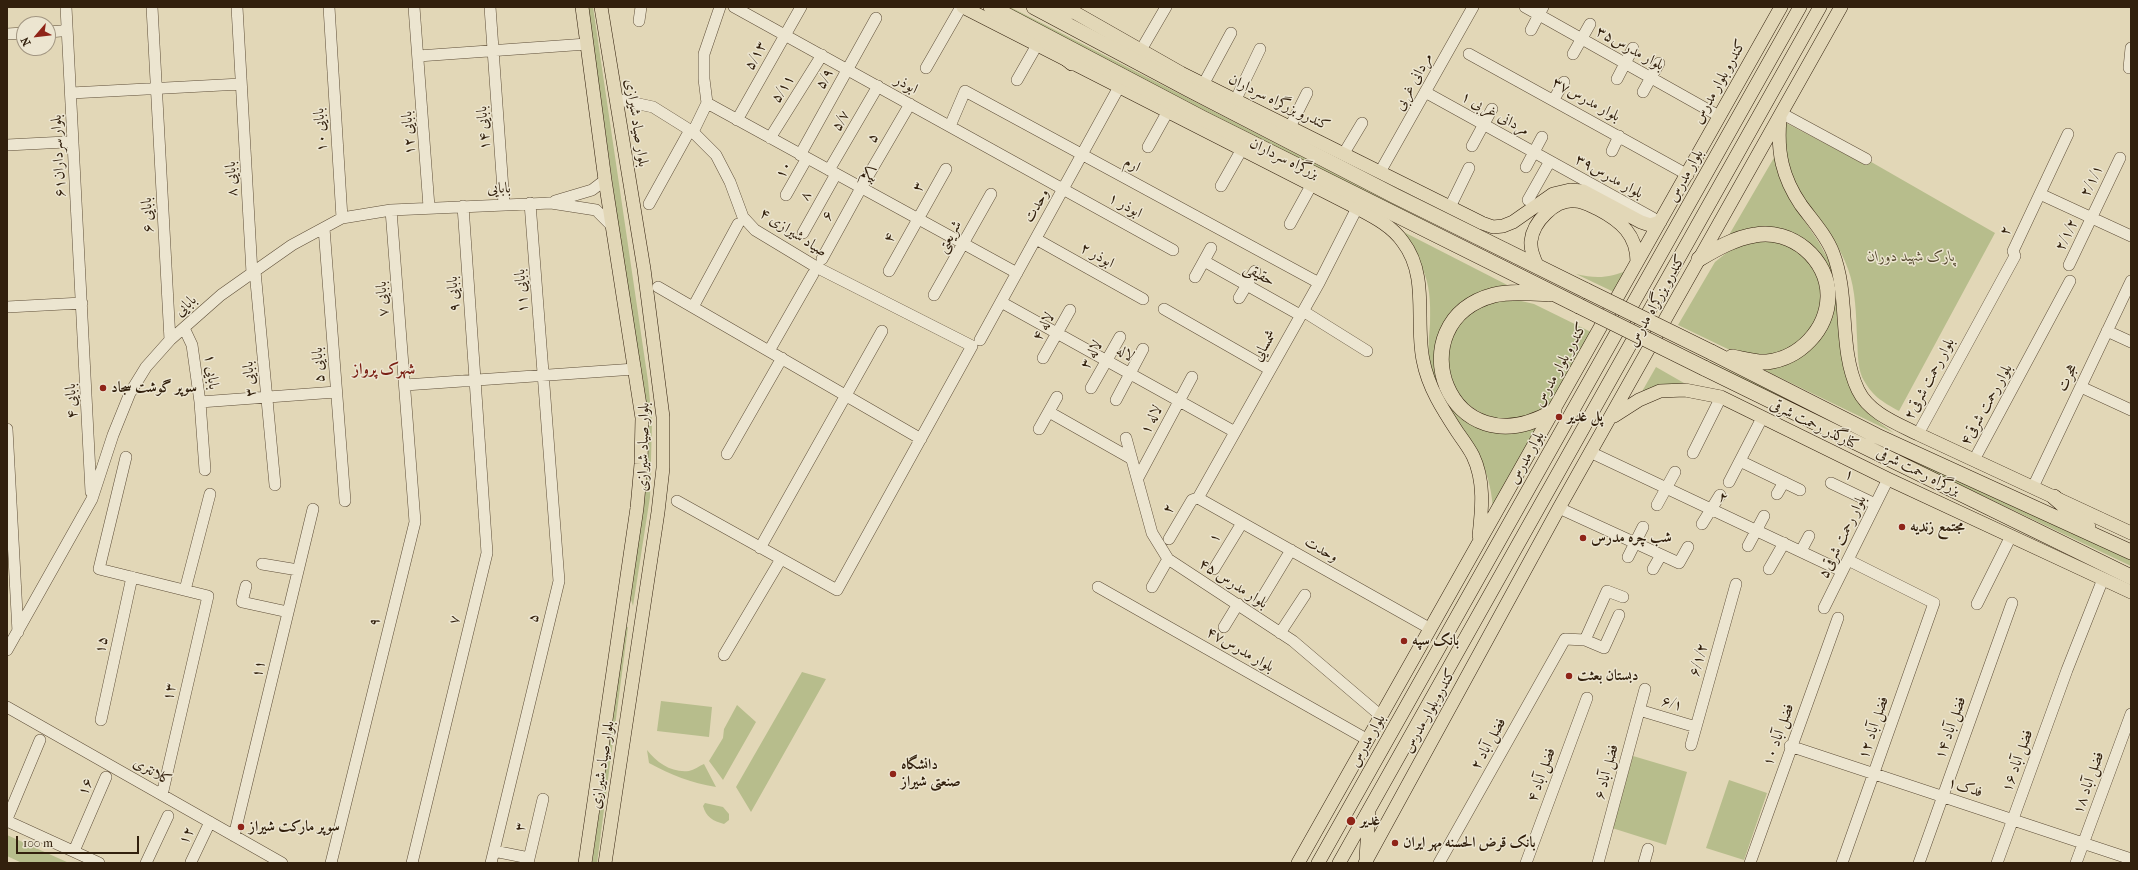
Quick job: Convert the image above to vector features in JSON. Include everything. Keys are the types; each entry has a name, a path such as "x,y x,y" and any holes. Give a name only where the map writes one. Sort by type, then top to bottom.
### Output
{"highway":[{"name":"بزرگراه سرداران","path":"991,7 1026,24 1202,118 1704,368"},
{"name":"بزرگراه سرداران","path":"1035,7 1199,88 1538,267 1711,352"},
{"path":"1035,7 1068,9"},
{"path":"1026,24 1072,63"},
{"path":"1181,73 1199,88"},
{"path":"1163,108 1202,118"},
{"path":"1699,259 1736,240 1755,235 1786,237 1803,246 1812,255 1825,281 1828,296 1826,311 1814,336 1793,354 1766,362 1753,362 1711,352"},
{"path":"1554,294 1495,295 1474,304 1465,310 1451,325 1442,350 1441,361 1444,380 1452,398 1466,413 1484,422 1508,426 1528,424 1554,411"},
{"name":"بزرگراه رحمت شرقی","path":"1711,352 1877,436 2131,552"},
{"name":"بزرگراه رحمت شرقی","path":"1704,368 2129,577"},
{"path":"2054,497 2099,537"}],"main road":[{"name":"بلوار صیاد شیرازی","path":"582,7 605,180 636,369 642,418 641,464 637,508 621,608 585,863"},
{"name":"بلوار صیاد شیرازی","path":"602,7 644,269 663,417 663,468 604,863"},
{"path":"962,7 1358,208 1384,223 1404,242 1414,264 1420,288 1423,359 1429,380 1438,401 1473,454 1477,466 1483,506 1478,544"},
{"name":"کندرو بلوار مدرس","path":"1298,863 1368,740 1429,628 1554,411 1637,262 1659,218 1688,175 1719,116 1781,7"},
{"name":"بلوار مدرس","path":"1318,863 1800,7"},
{"path":"1340,863 1820,7"},
{"path":"1797,85 1841,7"},
{"path":"1068,9 1181,73"},
{"path":"1797,85 1802,39"},
{"name":"کندرو بزرگراه مدرس","path":"1545,532 1797,85"},
{"name":"کندرو بزرگراه سرداران","path":"1199,88 1236,99 1482,223 1493,227 1503,226 1513,222 1553,194 1570,190 1582,191 1650,225 1659,218"},
{"path":"1781,113 1778,141 1782,165 1789,183 1801,204 1818,227 1832,252 1842,286 1848,357 1858,390 1868,404 1918,434 2131,533"},
{"path":"1659,218 1708,169"},
{"path":"1538,267 1531,251 1531,240 1535,229 1544,215 1555,207 1575,200 1589,204 1613,217 1628,230 1637,251 1637,262"},
{"name":"کنارگذر رحمت شرقی","path":"1610,418 1639,400 1660,391 1685,390 1721,397 1888,479 2131,592"},
{"path":"1490,596 1545,532"},
{"name":"کندرو بلوار مدرس","path":"1365,862 1545,532"},
{"path":"621,608 642,612"},
{"path":"1455,618 1471,628"},
{"path":"1347,777 1362,784"},
{"path":"1365,862 1369,810"}],"street":[{"name":"بلوار سرداران۶۱","path":"66,7 82,303"},
{"name":"بابایی ۶","path":"152,7 170,340"},
{"name":"بابایی ۸","path":"237,7 254,272"},
{"name":"بابایی ۱۰","path":"329,7 342,218"},
{"name":"بابایی ۱۲","path":"414,7 430,207"},
{"name":"بابایی ۱۴","path":"490,7 504,204"},
{"path":"639,21 641,7"},
{"path":"649,204 707,103 704,78 704,54 720,7"},
{"name":"ابوذر","path":"734,7 1063,189"},
{"name":"۵/۱۳","path":"737,120 801,7"},
{"path":"926,68 962,7"},
{"path":"1141,50 1166,7"},
{"name":"مردانی غربی","path":"1380,172 1474,7"},
{"name":"بلوار مدرس۳۵","path":"1525,7 1541,11 1582,39 1719,116"},
{"path":"1531,30 1541,11"},
{"name":"۵/۹","path":"804,157 847,69 876,18"},
{"path":"1573,54 1590,24"},
{"path":"56,31 61,31"},
{"path":"1199,88 1231,33"},
{"path":"418,56 587,44"},
{"path":"1017,80 1037,45"},
{"path":"1617,79 1633,48"},
{"path":"2129,68 2131,48"},
{"path":"1236,99 1260,50"},
{"name":"بلوار مدرس۳۷","path":"1469,54 1554,99 1688,175"},
{"name":"۵/۱۱","path":"770,138 822,55"},
{"path":"1643,92 1659,63"},
{"path":"1554,99 1564,82"},
{"path":"71,93 241,84"},
{"name":"۵/۷","path":"832,172 878,86"},
{"name":"وحدت","path":"781,559 837,590 921,439 1001,302 1119,87"},
{"name":"ارم","path":"950,126 965,91 1319,283"},
{"name":"مردانی غربی ۱","path":"1425,92 1550,161"},
{"path":"1290,127 1307,93"},
{"name":"صیاد شیرازی ۴","path":"616,99 653,107 691,131 716,155 730,182 743,217 755,230 818,268 976,343"},
{"name":"بیکم","path":"707,103 1017,273"},
{"name":"۵","path":"861,188 910,104"},
{"path":"1148,147 1163,108"},
{"path":"1472,146 1492,109"},
{"path":"1781,113 1866,159"},
{"path":"1344,153 1362,123"},
{"name":"۲","path":"1969,339 2015,256 2014,251 2068,134"},
{"path":"1612,150 1620,136"},
{"path":"1526,168 1542,137"},
{"path":"7,145 66,142"},
{"path":"1221,186 1242,149"},
{"name":"۱۰","path":"786,196 804,157"},
{"name":"۲/۱/۱","path":"2092,218 2120,158"},
{"path":"1528,200 1550,161"},
{"name":"بلوار مدرس۳۹","path":"1550,161 1659,218"},
{"path":"1450,207 1469,168"},
{"name":"۳","path":"918,219 946,169"},
{"name":"۸","path":"803,233 832,172"},
{"name":"بابایی","path":"551,203 592,190 605,180"},
{"path":"1290,224 1312,184"},
{"name":"۶","path":"822,259 861,188"},
{"name":"ابوذر ۱","path":"1063,189 1173,250"},
{"name":"شریعتی","path":"934,295 991,194"},
{"path":"2040,194 2131,236"},
{"name":"بابایی ۱۱","path":"530,203 543,375"},
{"name":"بابایی","path":"7,650 92,498 112,435 130,393 146,368 170,340 221,295 292,245 342,218 392,210 430,207 551,203 596,210 612,226"},
{"name":"بابایی ۹","path":"462,206 475,380"},
{"name":"شمسایی","path":"1198,498 1269,369 1319,283 1358,208"},
{"name":"بابایی ۷","path":"392,210 405,386"},
{"name":"۲/۱/۲","path":"2069,265 2092,218"},
{"name":"۴","path":"888,271 918,219"},
{"path":"692,307 738,224"},
{"name":"بابایی ۵","path":"324,228 345,501"},
{"name":"ابوذر ۲","path":"1036,239 1143,298"},
{"path":"1195,277 1211,248"},
{"name":"حقیقی","path":"1204,261 1246,286 1301,313 1367,351"},
{"path":"1239,298 1255,271"},
{"name":"بابایی ۳","path":"254,272 275,485"},
{"path":"769,351 813,274"},
{"name":"بلوار رحمت شرقی۴","path":"1974,460 2027,364 2070,281"},
{"name":"هجرت","path":"2033,487 2131,281"},
{"path":"658,287 921,439"},
{"name":"لاله","path":"1001,302 1235,432"},
{"path":"7,307 82,303"},
{"name":"بابایی ۴","path":"82,303 92,498"},
{"path":"1164,309 1269,369"},
{"name":"لاله ۴","path":"1043,358 1070,310"},
{"name":"بابایی ۱","path":"184,328 192,345 200,402 205,470"},
{"path":"2107,331 2131,342"},
{"path":"760,548 882,332"},
{"name":"لاله ۳","path":"1091,388 1120,336"},
{"name":"بلوار رحمت شرقی۲","path":"1918,434 1969,339"},
{"path":"1116,400 1143,349"},
{"path":"728,454 782,358"},
{"path":"405,386 636,369"},
{"name":"۵","path":"491,863 559,581 543,375"},
{"name":"لاله ۱","path":"1138,478 1192,377"},
{"name":"۷","path":"412,863 487,553 475,380"},
{"name":"۹","path":"331,863 415,522 405,386"},
{"path":"2081,387 2131,410"},
{"path":"200,402 336,392"},
{"path":"1039,429 1056,397"},
{"path":"1693,453 1721,397"},
{"path":"1049,412 1132,459"},
{"path":"1729,482 1762,418"},
{"path":"7,429 18,632"},
{"name":"۴۵ بلوار مدرس","path":"1126,438 1152,533 1168,559 1280,633 1381,716"},
{"name":"۲","path":"1590,452 1842,571"},
{"path":"126,457 99,569 185,590 210,494"},
{"path":"1740,461 1800,490"},
{"path":"1657,505 1675,472"},
{"name":"۵بلوار رحمت شرقی","path":"1824,608 1888,479"},
{"path":"1778,494 1784,482"},
{"name":"۱","path":"1831,483 1875,504"},
{"path":"1702,524 1720,494"},
{"name":"وحدت","path":"1198,498 1429,628"},
{"name":"۲","path":"1169,539 1192,500 1198,498"},
{"path":"677,501 781,559 724,655"},
{"path":"1559,508 1678,563 1688,547"},
{"name":"۱۱","path":"234,836 313,509"},
{"path":"1748,546 1764,516"},
{"name":"۱","path":"1214,569 1242,523"},
{"path":"1628,557 1643,527"},
{"path":"1801,551 1809,536"},
{"path":"1977,604 2011,536"},
{"path":"1769,569 1784,543"},
{"path":"1262,598 1291,550"},
{"path":"1653,569 1661,555"},
{"path":"1152,587 1168,559"},
{"name":"فضل آباد ۱۲","path":"1842,863 1934,603 1848,560"},
{"path":"262,564 298,570"},
{"name":"۱۵","path":"101,720 132,577"},
{"name":"فضل آباد ۱۶","path":"1997,863 2012,819 2103,579"},
{"name":"۶/۱/۲","path":"1691,745 1736,584"},
{"path":"246,586 242,602 288,612"},
{"name":"بلوار مدرس۴۷","path":"1098,587 1368,740"},
{"name":"۱۳","path":"162,795 208,596 185,590"},
{"path":"1618,615 1604,648 1585,640 1607,591 1623,597"},
{"path":"1280,633 1305,595"},
{"name":"فضل آباد ۱۴","path":"1919,863 2012,603"},
{"path":"1224,627 1238,604"},
{"name":"فضل آباد ۱۰","path":"1750,863 1790,746 1838,618"},
{"name":"فضل آباد ۲","path":"1439,863 1565,639 1585,640"},
{"name":"فضل آباد ۶","path":"1598,863 1645,689"},
{"name":"فضل آباد ۴","path":"1526,863 1587,698"},
{"name":"کلانتری","path":"7,707 234,836 264,858 282,863"},
{"name":"۶/۱","path":"1639,710 1696,726"},
{"name":"فضل آباد ۱۸","path":"2076,863 2131,714"},
{"path":"40,740 7,820 99,863"},
{"name":"فدک۱","path":"1790,746 1942,797 2084,842 2131,859"},
{"name":"۱۶","path":"74,851 106,777"},
{"name":"۳","path":"528,861 543,799"},
{"path":"146,863 168,816"},
{"name":"۱۲","path":"191,862 210,822"},
{"path":"1644,863 1648,849"},
{"path":"494,851 528,861"}],"green space":[{"path":"588,7 593,7 648,381 652,422 650,497 633,606 629,593 646,463 620,237"},
{"path":"999,7 1010,7 1475,246 1472,248"},
{"name":"پارک شهید دوران","path":"1786,123 1864,164 1866,159 1995,233 1899,411 1887,404 1869,389 1860,372 1858,363 1855,303 1851,277 1841,253 1832,237 1802,195 1787,164 1783,147"},
{"path":"1775,156 1782,184 1790,199 1818,241 1828,259 1836,281 1864,407 1880,423 1894,433 1756,366 1779,365 1831,306 1805,243 1729,235"},
{"path":"1392,226 1517,290 1457,312 1439,377 1490,430 1515,433 1542,425 1493,510 1487,474 1475,451 1446,405 1435,380 1430,362 1429,351 1429,294 1423,270 1411,249"},
{"path":"1760,239 1788,244 1812,265 1820,283 1821,303 1817,321 1799,344 1766,357 1734,352 1678,325 1715,262 1735,246"},
{"path":"1628,270 1616,293 1576,274 1590,277 1603,277 1615,275"},
{"path":"1494,300 1517,300 1534,304 1595,334 1549,408 1526,419 1490,419 1461,400 1456,392 1447,363 1452,336 1465,317"},
{"path":"1695,355 2131,559 2131,566 1693,358"},
{"path":"1656,367 1691,387 1670,385 1654,389 1640,395"},
{"path":"628,627 597,863 592,863 625,628"},
{"path":"802,672 826,679 751,812 736,787"},
{"path":"661,701 712,707 709,737 657,731"},
{"path":"737,705 756,722 723,780 709,761 723,738 724,729"},
{"path":"647,750 660,763 671,769 689,771 704,764 716,787 681,778 649,763"},
{"path":"1633,756 1687,772 1666,845 1612,828"},
{"path":"1729,780 1767,793 1744,860 1706,848"},
{"path":"705,803 723,807 729,814 729,820 724,824 710,818 704,810 703,806"},
{"path":"7,835 69,863 22,863 7,856"}],"place":[{"name":"سوپر گوشت سجاد","path":"103,388"},
{"name":"پل غدیر","path":"1559,417"},
{"name":"مجتمع زندیه","path":"1902,527"},
{"name":"شب چره مدرس","path":"1583,538"},
{"name":"بانک سپه","path":"1404,641"},
{"name":"دبستان بعثت","path":"1569,676"},
{"name":"دانشگاه صنعتی شیراز","path":"893,774"},
{"name":"غدیر","path":"1351,821"},
{"name":"سوپر مارکت شیراز","path":"241,827"},
{"name":"بانک قرض الحسنه مهر ایران","path":"1395,843"}],"district":[{"name":"شهرک پرواز","path":"384,370"}]}
